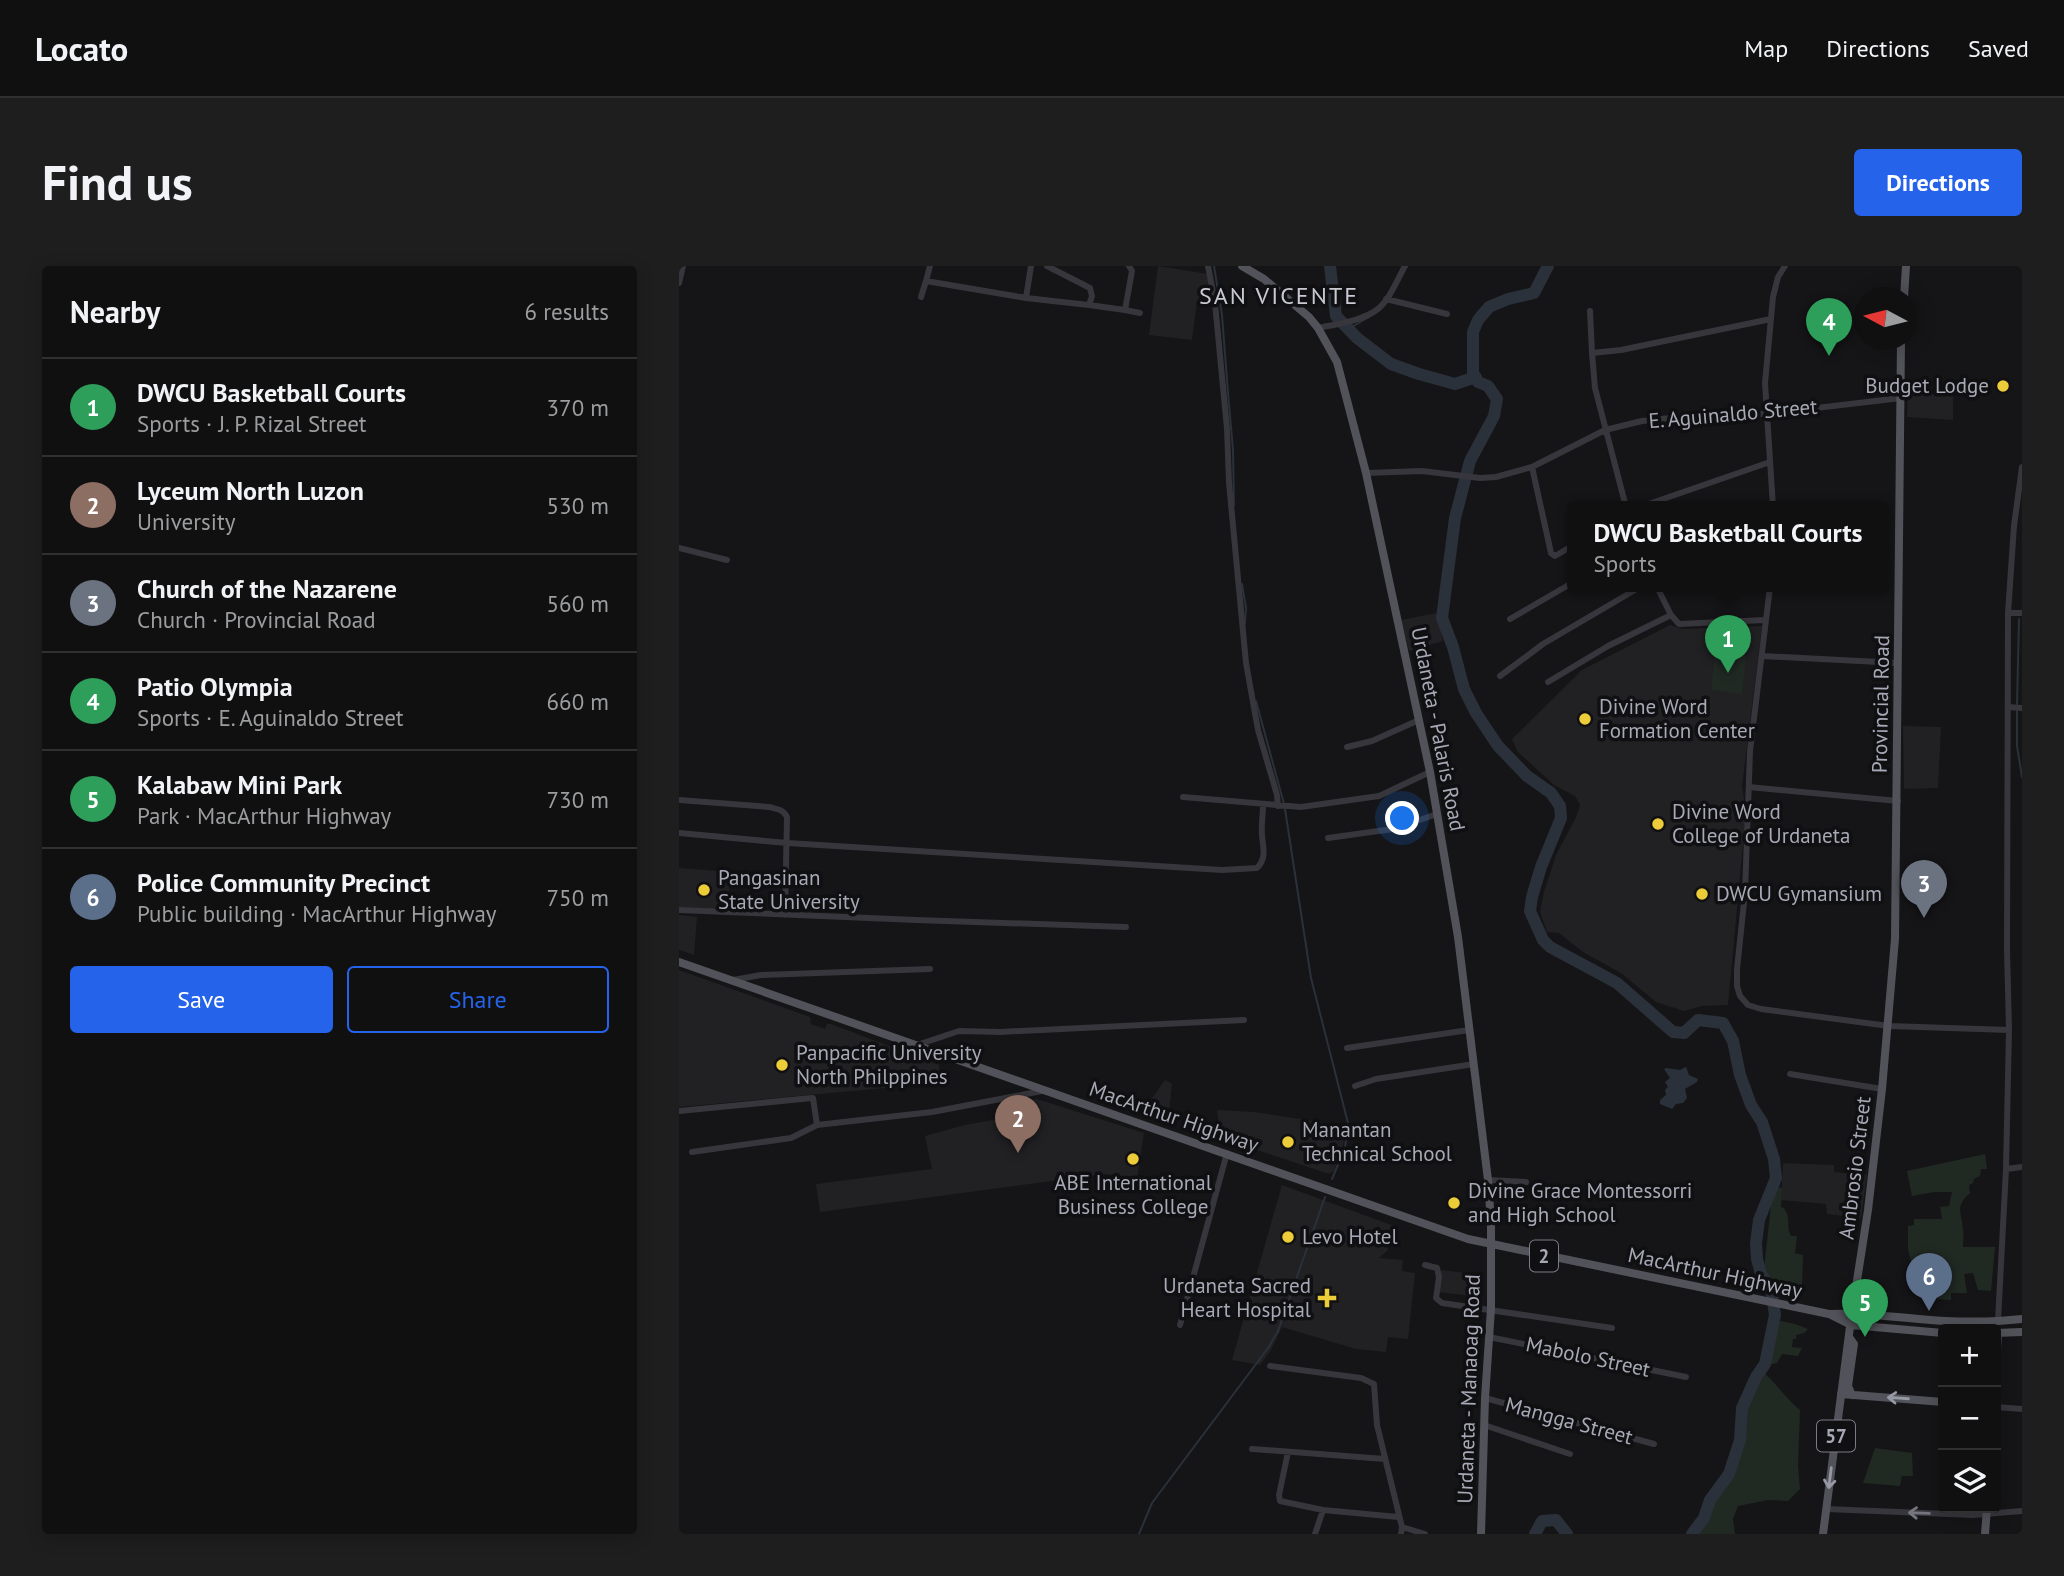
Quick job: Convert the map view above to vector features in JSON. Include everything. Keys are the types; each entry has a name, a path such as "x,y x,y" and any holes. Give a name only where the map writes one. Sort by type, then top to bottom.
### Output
{"main road":[{"name":"Urdaneta - Palaris Road","path":"1242,266 1264,279 1309,317 1328,344 1340,370 1366,474 1430,772 1458,937 1488,1180 1491,1245"},
{"path":"1905,287 1906,266"},
{"name":"Provincial Road","path":"1889,1026 1895,939 1898,801 1901,350"},
{"name":"MacArthur Highway","path":"679,961 1439,1230 1491,1245 1829,1314 1851,1325 1938,1333"},
{"name":"Ambrosio Street","path":"1852,1313 1868,1210 1889,1026"},
{"name":"Urdaneta - Manaoag Road","path":"1481,1534 1491,1309 1491,1245"},
{"name":"57","path":"1823,1534 1852,1313"},
{"name":"MacArthur Highway","path":"1829,1314 2022,1320"},
{"path":"1917,1331 1918,1318"},
{"path":"2001,1334 2022,1332"},
{"path":"1849,1337 1854,1344 1848,1385 1852,1395"},
{"path":"1841,1394 1938,1402"},
{"path":"1985,1534 1987,1513"}],"street":[{"path":"679,283 683,266"},
{"path":"921,298 930,266"},
{"path":"1025,298 1031,266"},
{"path":"1047,266 1090,288 1089,305"},
{"path":"1125,310 1132,271 1129,266"},
{"path":"1208,266 1215,303 1246,663 1258,730 1280,806"},
{"path":"1318,328 1365,316 1378,309 1405,266"},
{"path":"1773,501 1765,371 1778,276 1785,266"},
{"path":"926,281 1025,298 1140,313"},
{"path":"1386,299 1447,314"},
{"path":"1590,311 1595,388 1624,501"},
{"path":"1592,353 1621,350 1771,319"},
{"name":"E. Aguinaldo Street","path":"1366,474 1422,471 1480,478 1496,477 1532,467 1605,430 1659,418 1709,414 1766,414 1901,398"},
{"path":"1657,501 1770,462"},
{"path":"1532,467 1551,553 1555,556 1567,549"},
{"path":"1998,1321 2006,1168 2009,1030 2008,613 2014,526 2022,467"},
{"path":"679,548 727,560"},
{"path":"1510,619 1567,586"},
{"path":"1500,676 1543,644 1631,592"},
{"path":"1660,592 1671,615 1679,624 1765,620"},
{"path":"1769,592 1750,751 1745,893 1737,968 1740,996 1748,1005 1761,1009 1889,1026 2009,1030"},
{"path":"2008,613 2022,612"},
{"path":"1548,682 1599,651 1671,615"},
{"path":"1763,656 1898,663"},
{"path":"2008,707 2022,708"},
{"path":"1347,747 1372,741 1419,720"},
{"path":"1183,797 1295,807 1379,796 1430,772"},
{"path":"1749,787 1898,801"},
{"path":"679,800 779,809 787,817 785,915"},
{"path":"679,833 787,843 1233,870 1257,868 1263,862 1263,805"},
{"path":"1328,838 1393,829 1437,814"},
{"path":"679,910 1126,927"},
{"path":"731,980 761,975 930,969"},
{"path":"917,1045 959,1031 1244,1020"},
{"path":"1347,1048 1469,1030"},
{"path":"1355,1086 1376,1079 1473,1064"},
{"path":"1790,1074 1882,1089"},
{"path":"692,1152 791,1138 817,1125 932,1112 1044,1090"},
{"path":"679,1111 812,1098 817,1125"},
{"path":"1180,1325 1227,1153"},
{"path":"2006,1168 2022,1167"},
{"path":"1488,1180 1526,1182"},
{"path":"1425,1265 1437,1268 1439,1272 1436,1298 1439,1302 1612,1328"},
{"name":"Mabolo Street","path":"1489,1337 1686,1377"},
{"path":"1270,1366 1361,1378 1372,1382 1377,1425 1401,1530 1425,1534"},
{"name":"Mangga Street","path":"1485,1398 1654,1444"},
{"path":"2001,1407 2022,1409"},
{"path":"1484,1425 1570,1454"},
{"path":"1252,1449 1385,1459"},
{"path":"1288,1452 1279,1500 1282,1502 1323,1510 1398,1517"},
{"path":"1826,1509 1973,1515 1980,1513"},
{"path":"1315,1534 1323,1510"},
{"path":"2001,1511 2022,1511"}],"shaded area":[{"path":"1158,266 1208,274 1212,298 1197,301 1192,340 1149,335"},
{"path":"1908,394 1953,394 1953,420 1907,417"},
{"path":"1437,613 1443,641 1409,651 1401,620"},
{"name":"Divine Word College of Urdaneta","path":"1670,625 1683,629 1762,626 1742,786 1746,812 1728,1005 1702,1006 1684,1011 1656,1002 1621,973 1583,952 1559,933 1547,932 1540,912 1544,892 1556,855 1580,805 1575,796 1554,785 1517,751 1512,739 1582,670"},
{"path":"1715,653 1746,656 1742,694 1711,690"},
{"path":"1903,726 1941,727 1938,788 1904,789"},
{"name":"Pangasinan State University","path":"679,868 730,872 728,910 679,908"},
{"path":"679,915 697,917 694,955 679,950"},
{"name":"Panpacific University North Philppines","path":"679,970 810,1017 811,1024 825,1029 827,1024 831,1024 939,1065 940,1083 679,1107"},
{"path":"1686,1067 1689,1075 1698,1079 1685,1089 1687,1098 1672,1109 1660,1104 1668,1087 1665,1082 1670,1078 1664,1069 1680,1070"},
{"path":"1165,1080 1172,1084 1168,1120 1142,1112"},
{"path":"1037,1099 1144,1133 1137,1178 1105,1174 820,1212 816,1184 932,1169 925,1136 1015,1116 1011,1102"},
{"name":"Manantan Technical School","path":"1217,1110 1254,1112 1347,1126 1334,1171 1329,1174 1221,1138"},
{"path":"1985,1154 1987,1169 1981,1169 1980,1176 1969,1185 1970,1193 1962,1202 1960,1210 1963,1247 1995,1247 1991,1291 1978,1290 1973,1273 1964,1274 1967,1293 1951,1293 1951,1300 1935,1299 1932,1269 1912,1266 1908,1249 1908,1226 1914,1225 1914,1219 1942,1219 1940,1207 1949,1206 1952,1192 1912,1196 1907,1171"},
{"path":"1783,1163 1834,1165 1834,1172 1867,1175 1861,1218 1827,1214 1826,1204 1781,1200"},
{"path":"1282,1185 1394,1226 1387,1251 1379,1258 1403,1260 1402,1271 1415,1273 1408,1339 1388,1337 1386,1352 1356,1349 1282,1327 1260,1365 1232,1360"},
{"path":"1773,1186 1782,1188 1781,1207 1786,1212 1791,1236 1797,1236 1795,1253 1803,1255 1802,1286 1763,1279"},
{"path":"1441,1270 1482,1275 1479,1297 1438,1292"},
{"path":"1776,1320 1808,1329 1793,1339 1792,1347 1802,1348 1798,1356 1782,1354 1777,1363 1768,1365"},
{"path":"1763,1372 1800,1410 1800,1489 1788,1501 1768,1500 1738,1506 1733,1519 1735,1534 1699,1534 1715,1496 1728,1481 1741,1441 1747,1401"},
{"path":"1875,1448 1912,1453 1913,1476 1902,1476 1900,1486 1863,1483"}],"waterway":[{"path":"1214,266 1222,315 1233,450 1234,505"},
{"path":"1330,266 1336,316 1357,338 1391,364 1455,384 1476,377"},
{"path":"1548,266 1534,293 1489,307 1478,320 1473,332 1473,373 1478,382 1488,386 1497,399 1494,416 1470,461 1455,518 1442,618 1464,689 1476,713 1498,746 1527,776 1551,793 1560,806 1561,818 1541,867 1530,911 1543,940 1550,947 1617,983 1673,1032 1684,1033 1698,1020 1723,1023 1733,1041 1740,1075 1751,1105 1762,1122 1774,1159 1776,1178 1759,1220 1756,1243 1757,1259 1761,1274 1771,1289 1775,1315 1765,1364 1742,1408 1740,1440 1729,1474 1710,1500 1704,1518 1692,1534"},
{"path":"1348,329 1371,316"},
{"path":"1242,584 1246,608 1245,623"},
{"path":"2017,704 2019,619"},
{"path":"1256,701 1284,804"},
{"path":"2017,711 2017,746 2022,777"},
{"path":"1285,809 1311,978 1348,1123 1345,1148 1332,1179"},
{"path":"1139,1534 1152,1503 1278,1331 1325,1197"},
{"path":"1535,1534 1542,1521 1556,1520 1567,1534"}],"place":[{"name":"Patio Olympia","path":"1829,356"},
{"name":"Budget Lodge","path":"2003,386"},
{"name":"DWCU Basketball Courts","path":"1728,673"},
{"name":"Divine Word Formation Center","path":"1585,719"},
{"name":"Divine Word College of Urdaneta","path":"1658,824"},
{"name":"Pangasinan State University","path":"704,890"},
{"name":"DWCU Gymansium","path":"1702,894"},
{"name":"Church of the Nazarene","path":"1924,918"},
{"name":"Panpacific University North Philppines","path":"782,1065"},
{"name":"Manantan Technical School","path":"1288,1142"},
{"name":"Lyceum North Luzon","path":"1018,1153"},
{"name":"ABE International Business College","path":"1133,1159"},
{"name":"Divine Grace Montessorri and High School","path":"1454,1203"},
{"name":"Levo Hotel","path":"1288,1237"},
{"name":"Urdaneta Sacred Heart Hospital","path":"1327,1298"},
{"name":"Police Community Precinct","path":"1929,1311"},
{"name":"Kalabaw Mini Park","path":"1865,1337"}],"district":[{"name":"SAN VICENTE","path":"1279,296"}]}
